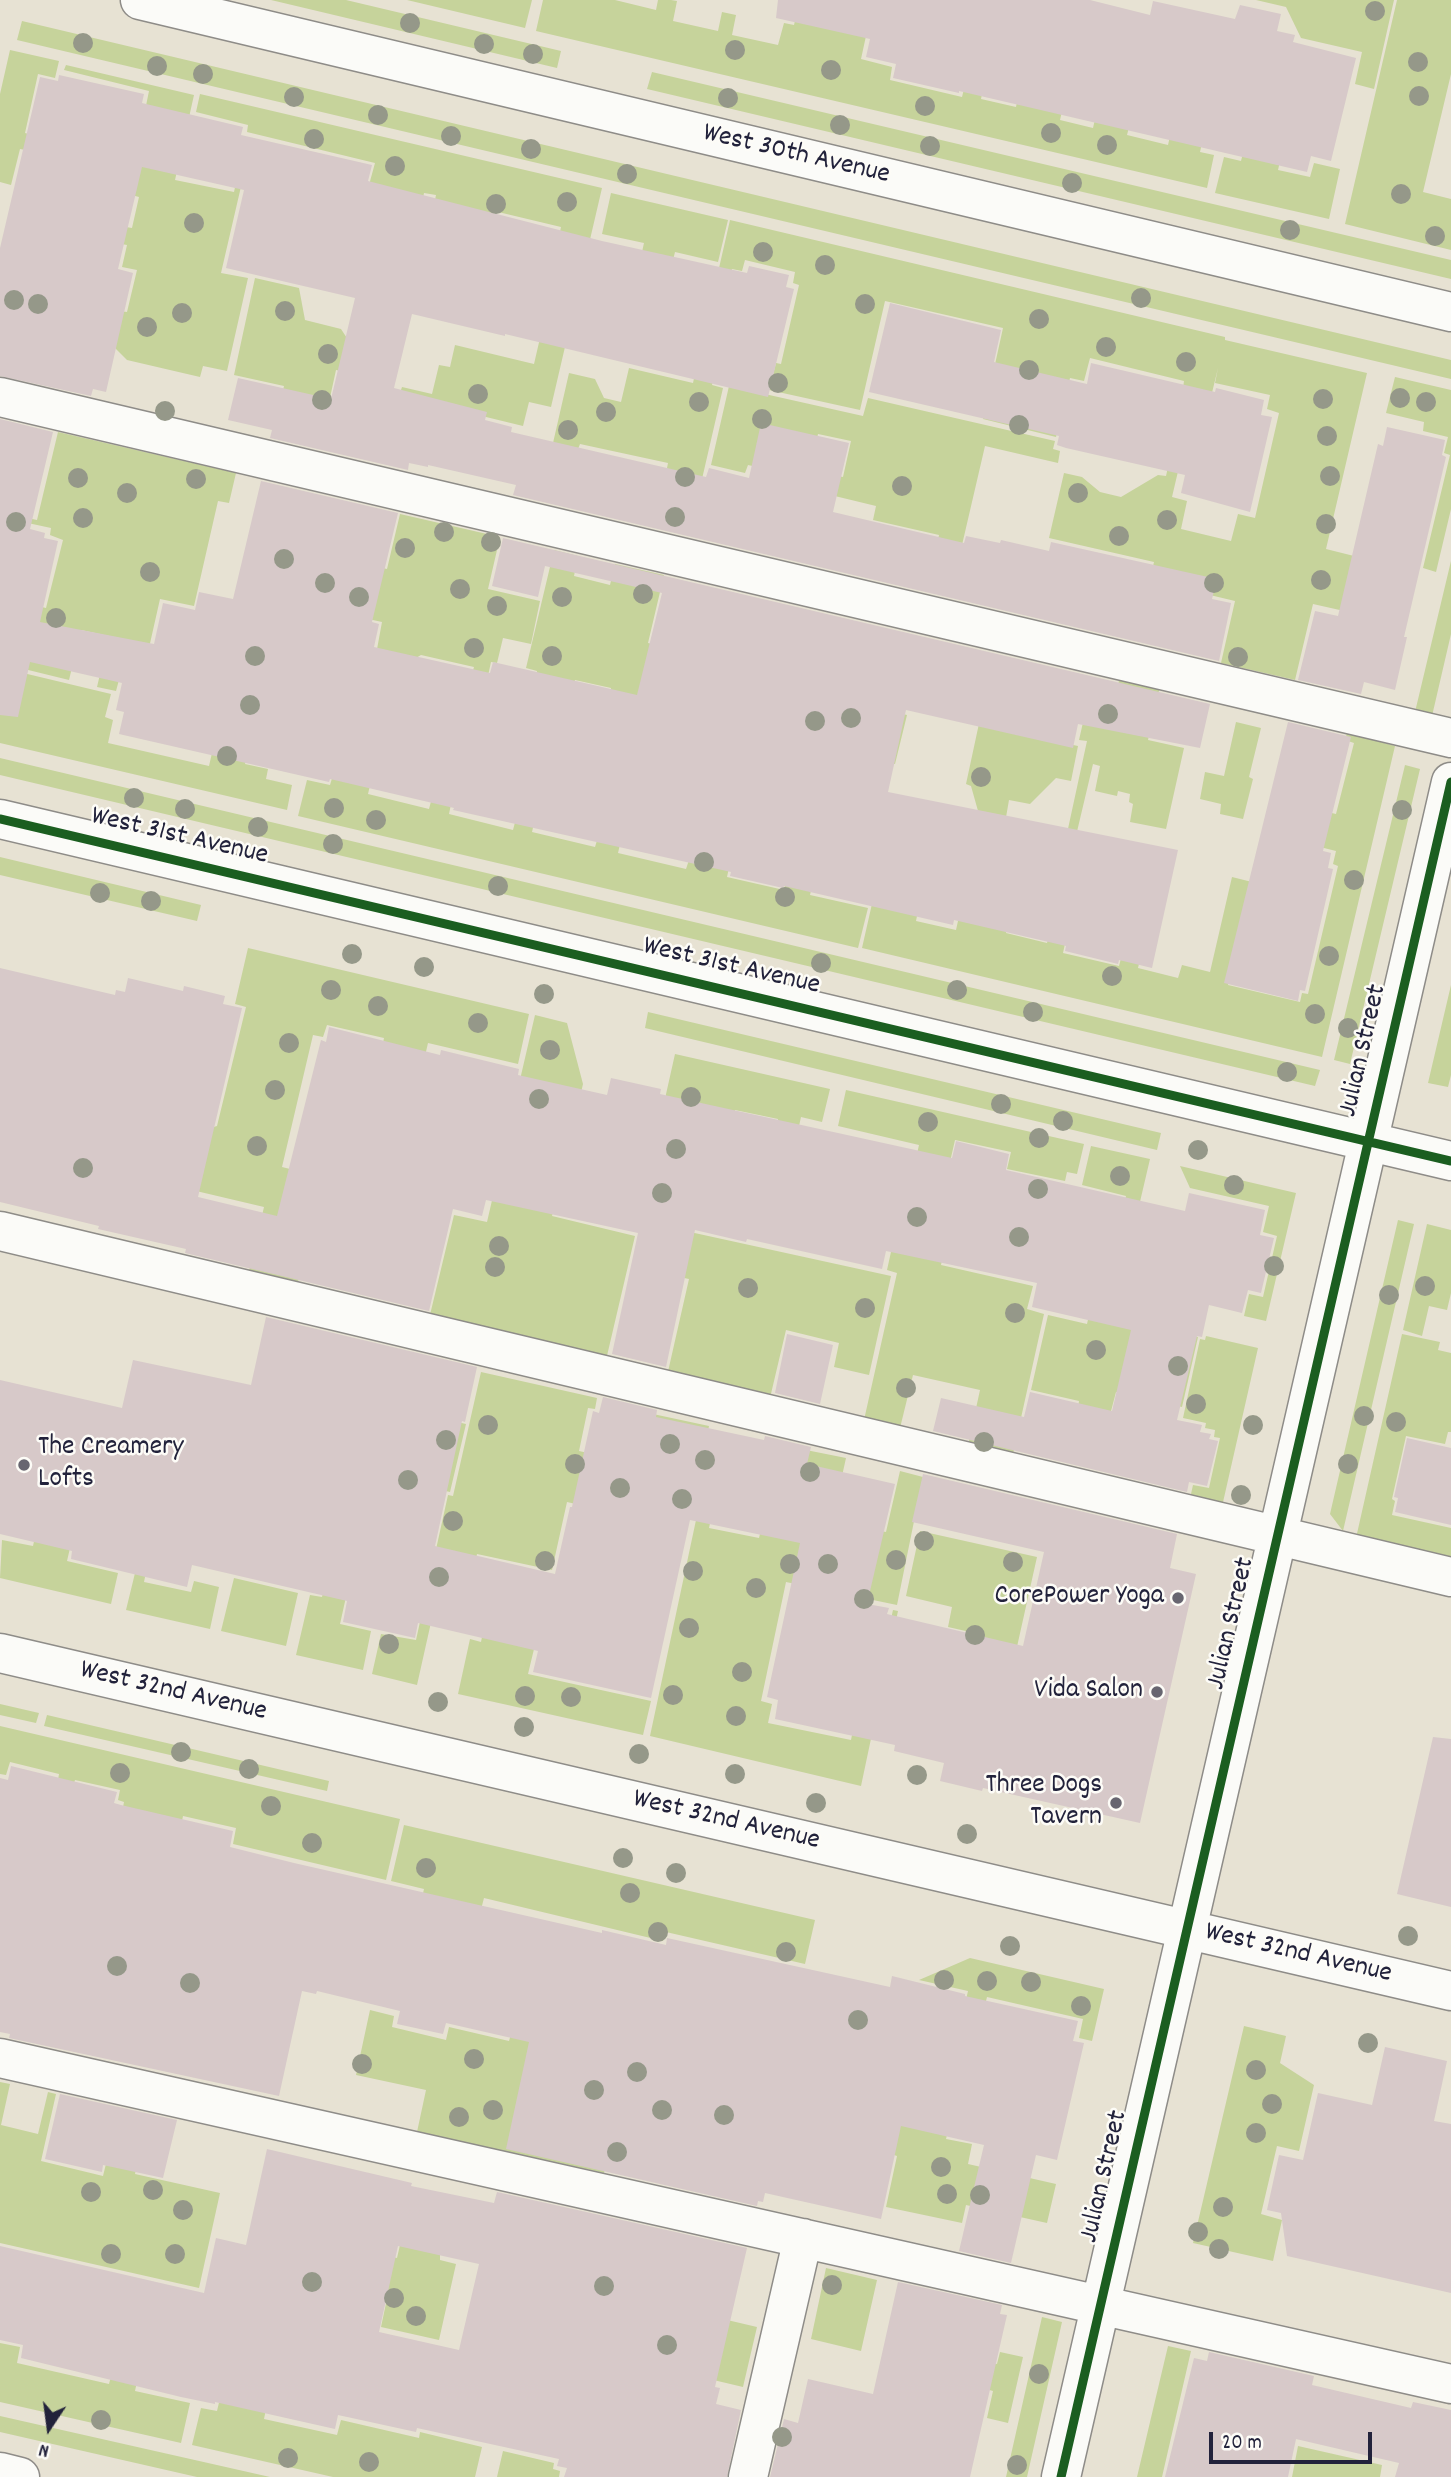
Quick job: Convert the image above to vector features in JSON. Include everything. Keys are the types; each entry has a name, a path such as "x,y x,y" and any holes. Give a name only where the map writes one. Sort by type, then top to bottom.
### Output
{"street":[{"name":"West 30th Avenue","path":"140,0 1451,312"},
{"path":"0,397 1451,738"},
{"name":"Julian Street","path":"1061,2477 1451,782"},
{"name":"West 31st Avenue","path":"0,819 1451,1161"},
{"path":"0,1231 1451,1577"},
{"name":"West 32nd Avenue","path":"0,1653 1451,1991"},
{"path":"0,2058 1451,2384"},
{"path":"748,2477 803,2238"},
{"path":"0,2472 20,2477"}],"green space":[{"path":"271,0 346,0 561,51 557,68"},
{"path":"407,0 532,0 525,28"},
{"path":"543,0 615,0 656,10 658,0 677,1 673,21 718,31 722,12 736,15 732,35 778,45 784,23 794,25 800,0 866,36 861,59 892,67 890,80 962,97 966,81 984,85 981,99 1016,107 1018,97 1063,107 1060,120 1093,128 1096,115 1130,123 1127,135 1168,145 1171,132 1203,139 1200,152 1214,155 1207,188 536,31"},
{"path":"1256,0 1394,0 1374,89 1355,84 1362,52 1301,38 1286,7"},
{"path":"1397,0 1451,0 1451,74 1423,192 1451,199 1451,250 1345,224"},
{"path":"22,21 1451,360 1451,379 17,40"},
{"path":"10,50 59,61 55,78 38,74 25,133 39,137 31,151 20,149 11,185 0,182 0,94"},
{"path":"66,65 194,95 175,180 234,192 246,137 252,139 221,273 248,278 227,371 203,366 200,377 127,360 106,339 112,310 127,312 137,270 122,267 127,245 116,243 120,226 132,228 139,197 128,194 149,91 64,70"},
{"path":"652,72 1451,260 1451,279 647,89"},
{"path":"200,94 602,188 551,407 529,402 523,426 400,393 402,387 432,394 439,365 450,367 455,345 534,364 562,243 558,241 561,227 494,211 491,223 433,210 436,195 424,193 423,198 369,185 375,163 247,132 248,125 196,112"},
{"path":"1244,149 1281,157 1278,170 1310,177 1314,163 1340,169 1329,219 1215,193 1224,157 1241,161"},
{"path":"611,193 728,220 718,262 675,252 671,268 640,261 644,243 602,234"},
{"path":"730,220 1367,373 1326,549 1358,557 1353,613 1313,604 1295,680 1221,663 1235,601 1168,585 1136,640 1154,562 1049,538 1064,473 1082,477 1100,492 1121,497 1158,475 1166,476 1183,400 1194,403 1172,497 1187,501 1181,529 1231,541 1238,514 1255,518 1279,413 1267,409 1270,395 1215,383 1218,368 1210,401 1182,395 1184,381 1090,358 1084,381 1070,378 1056,437 983,419 1003,328 885,301 860,410 769,390 776,363 781,364 799,285 793,283 795,272 745,260 742,271 732,269 719,322 703,338"},
{"path":"255,278 299,288 305,320 341,329 373,378 336,370 321,439 274,429 284,386 234,375"},
{"path":"701,346 719,352 712,385 723,388 690,531 656,523 668,463 580,444 578,449 553,443 569,373 595,379 604,398 621,402 629,368 693,383"},
{"path":"1395,377 1451,390 1451,509 1436,572 1423,568 1450,455 1444,453 1448,437 1423,431 1424,422 1386,413"},
{"path":"729,386 863,416 868,398 1055,441 1053,449 1060,451 1058,463 985,446 952,588 928,583 939,535 873,520 876,506 810,490 815,471 843,477 851,441 818,434 807,478 748,465 745,473 711,465"},
{"path":"58,432 236,473 229,503 218,501 194,606 160,599 144,670 123,665 116,691 97,687 109,636 81,630 69,680 16,667 25,603 46,608 63,540 50,535 51,528 0,517 0,512 37,520"},
{"path":"400,514 500,537 488,589 540,601 531,644 503,638 497,663 491,662 486,685 470,681 474,667 421,655 402,666 375,660 382,622 281,600 340,559 387,569"},
{"path":"554,550 578,556 574,576 610,585 615,564 664,575 648,643 842,700 907,715 895,764 609,701 611,688 575,680 571,692 534,685 537,671 526,668"},
{"path":"1451,561 1451,634 1432,716 1415,712"},
{"path":"19,672 111,694 105,717 113,720 108,743 209,766 212,753 246,760 245,764 268,769 266,779 292,785 287,810 0,743 0,709"},
{"path":"1120,676 1160,686 1148,740 1184,748 1166,829 1130,822 1133,804 1129,802 1130,794 1118,791 1117,796 1095,791 1100,766 1093,764 1075,840 1066,838 1087,741 1079,740 1089,696 1114,702"},
{"path":"989,677 1007,731 1078,746 1071,781 1056,778 1030,804 1009,800 1005,823 980,818 971,786 966,784"},
{"path":"1236,722 1261,728 1249,777 1253,779 1243,819 1220,814 1221,804 1200,799 1205,772 1224,776"},
{"path":"1347,733 1395,746 1322,1057 862,948 874,895 919,906 916,921 956,930 960,912 1008,923 1006,933 1047,943 1049,935 1066,939 1063,953 1119,966 1123,951 1141,955 1138,968 1178,978 1182,965 1210,972 1232,877 1252,882 1228,985 1300,1002 1302,993 1308,994 1338,866 1333,864 1336,851 1272,835 1281,801 1336,814 1354,743 1345,740"},
{"path":"0,758 1320,1070 1315,1086 0,775"},
{"path":"1405,765 1420,769 1350,1064 1334,1060"},
{"path":"333,775 371,781 368,794 429,809 433,794 452,799 449,814 513,830 517,815 535,819 532,832 595,847 599,834 621,840 618,853 686,869 691,854 730,863 727,877 784,890 787,876 813,882 810,895 868,908 858,948 298,816 307,780 330,785"},
{"path":"0,857 201,905 197,921 0,875"},
{"path":"248,948 529,1014 518,1064 428,1043 415,1099 373,1090 384,1038 327,1025 323,1037 313,1035 282,1167 322,1177 298,1282 249,1271 264,1207 86,1165 217,1126 246,1007 235,1004"},
{"path":"1451,985 1451,1075 1448,1087 1428,1083"},
{"path":"648,1012 1161,1133 1157,1150 645,1028"},
{"path":"535,1015 567,1023 583,1084 552,1216 635,1236 606,1360 429,1319 454,1215 487,1222"},
{"path":"675,1054 830,1089 822,1122 801,1117 773,1244 778,1119 735,1110 733,1117 641,1206"},
{"path":"846,1090 1084,1144 1077,1174 1067,1172 1065,1181 1007,1169 1011,1152 955,1140 933,1236 946,1240 941,1265 1033,1286 1027,1309 1044,1314 1013,1454 968,1445 980,1390 913,1375 900,1428 864,1420 897,1273 887,1270 908,1175 912,1176 919,1145 838,1126"},
{"path":"1091,1146 1150,1159 1113,1317 1198,1337 1182,1407 1116,1392 1110,1415 1078,1408 1079,1401 1031,1390 1048,1315 1087,1324 1093,1298 1102,1299 1126,1196 1082,1185"},
{"path":"1180,1166 1296,1193 1266,1321 1244,1316 1249,1294 1263,1297 1277,1236 1263,1232 1269,1206 1190,1188"},
{"path":"1398,1220 1414,1224 1343,1531 1330,1514"},
{"path":"1427,1224 1451,1230 1451,1293 1447,1310 1429,1306 1422,1336 1403,1330"},
{"path":"690,1232 891,1276 869,1375 834,1367 839,1343 786,1330 770,1398 667,1376 689,1279 650,1271"},
{"path":"1402,1334 1440,1342 1438,1350 1451,1353 1451,1432 1448,1432 1445,1444 1406,1436 1392,1499 1395,1501 1392,1515 1451,1528 1451,1559 1356,1538"},
{"path":"1206,1336 1258,1348 1221,1511 1189,1503 1193,1485 1209,1488 1220,1438 1214,1437 1215,1430 1205,1428 1206,1423 1183,1418 1200,1339 1205,1340"},
{"path":"481,1372 597,1398 595,1409 588,1408 579,1451 642,1465 653,1414 709,1426 686,1529 567,1502 552,1570 477,1554 470,1587 434,1609 417,1685 372,1674 381,1634 416,1640 448,1495 453,1496"},
{"path":"371,1402 466,1424 450,1492 373,1475 340,1624 371,1631 363,1670 296,1655 310,1595 322,1597 350,1472"},
{"path":"98,1427 67,1561 118,1573 111,1604 0,1578 2,1540 33,1546 45,1492"},
{"path":"806,1450 846,1458 832,1521 886,1532 900,1471 923,1477 897,1605 786,1582 761,1701 772,1704 768,1723 851,1740 854,1725 867,1727 893,1610 898,1611 861,1786 650,1736 699,1506 713,1509 709,1528 759,1538 763,1522"},
{"path":"920,1531 1037,1557 1004,1705 968,1641 970,1632 948,1627 952,1607 906,1596"},
{"path":"136,1569 146,1572 144,1582 191,1592 194,1581 219,1587 210,1629 126,1610"},
{"path":"234,1578 298,1593 286,1646 221,1631"},
{"path":"482,1637 534,1649 528,1674 651,1701 643,1735 458,1694 470,1639 481,1642"},
{"path":"0,1704 39,1713 36,1723 0,1715"},
{"path":"47,1715 329,1781 327,1791 44,1726"},
{"path":"0,1726 400,1819 386,1880 233,1844 236,1828 183,1816 180,1831 121,1818 124,1802 118,1800 120,1790 75,1780 72,1789 57,1786 59,1774 10,1762 6,1775 0,1774"},
{"path":"404,1825 815,1920 805,1964 666,1932 663,1941 484,1898 476,1928 418,1915 424,1889 391,1881"},
{"path":"970,1958 1104,1989 1092,2041 1079,2038 1083,2019 987,1997 983,2013 964,2009 968,1991 919,1980"},
{"path":"370,2010 394,2016 392,2027 446,2040 449,2027 509,2041 511,2034 796,2098 620,2105 604,2173 417,2132 426,2090 356,2075"},
{"path":"1244,2026 1286,2036 1280,2063 1314,2085 1299,2151 1277,2146 1261,2214 1282,2220 1273,2261 1193,2243"},
{"path":"0,2082 10,2084 1,2125 38,2134 48,2092 56,2094 41,2161 103,2176 118,2115 146,2121 135,2174 220,2193 199,2288 0,2243"},
{"path":"897,2124 948,2131 946,2139 972,2144 968,2164 1056,2184 1047,2223 966,2205 962,2223 886,2207 897,2156 891,2154"},
{"path":"280,2232 397,2258 400,2245 440,2254 440,2260 456,2264 439,2340 381,2327 388,2294 343,2284"},
{"path":"826,2268 877,2280 861,2351 811,2339"},
{"path":"672,2307 757,2327 743,2387 646,2364"},
{"path":"1042,2317 1062,2322 1027,2477 1006,2477"},
{"path":"0,2343 20,2347 17,2363 109,2384 112,2372 138,2377 135,2391 190,2403 181,2443 0,2402"},
{"path":"1168,2346 1191,2351 1162,2477 1137,2477"},
{"path":"1000,2352 1023,2357 1008,2423 987,2418 993,2391 982,2388 988,2362 997,2364"},
{"path":"221,2394 267,2404 264,2419 337,2435 341,2420 419,2438 420,2432 482,2447 475,2477 333,2477 192,2445 201,2408 217,2411"},
{"path":"0,2416 270,2477 197,2477 0,2432"},
{"path":"1298,2446 1382,2465 1380,2477 1292,2477"},
{"path":"503,2451 554,2463 553,2469 560,2471 559,2477 497,2477"}],"building":[{"path":"778,0 1090,0 1150,15 1153,1 1235,19 1240,5 1281,14 1277,31 1295,35 1293,42 1356,58 1331,161 1311,156 1307,172 893,78 896,64 866,57 870,39 776,18"},
{"path":"59,75 144,94 142,103 243,127 241,135 372,165 368,181 602,241 747,273 749,266 789,275 786,287 794,289 768,397 412,314 394,388 487,412 485,420 512,427 511,432 706,477 709,468 749,478 761,423 849,443 833,512 964,543 966,536 1000,543 1001,540 1049,551 1051,542 1217,579 1212,599 1231,603 1219,661 513,495 516,485 428,465 409,463 408,470 270,438 272,430 228,420 238,378 331,399 355,298 226,268 244,190 142,167 118,269 133,273 106,392 93,389 91,396 0,376 0,248 40,77 58,81"},
{"path":"890,303 1001,330 994,362 1087,384 1091,363 1215,392 1216,388 1264,400 1261,415 1272,417 1250,512 1181,493 1185,475 1066,448 1057,445 1059,436 869,392"},
{"path":"0,419 53,432 30,529 45,533 44,538 58,541 40,622 154,644 163,603 195,610 199,592 233,599 261,481 398,513 372,622 379,624 374,647 490,673 493,662 637,695 662,593 545,566 538,597 492,586 503,538 1210,704 1200,748 1078,724 1073,748 906,710 888,792 1178,850 1152,968 1119,960 1118,964 1065,951 1066,946 954,920 953,925 784,886 783,888 730,876 731,872 453,810 454,808 330,779 329,782 119,734 124,712 116,710 122,683 30,662 18,717 0,715"},
{"path":"1387,427 1445,440 1442,455 1446,457 1404,637 1407,637 1395,690 1364,682 1361,694 1298,680 1315,611 1338,616 1378,444 1383,446"},
{"path":"1288,722 1351,737 1323,851 1331,853 1328,868 1333,869 1305,991 1300,990 1298,1001 1224,983"},
{"path":"0,968 115,995 116,990 125,992 128,978 183,991 184,986 225,996 223,1004 242,1008 198,1197 277,1216 321,1040 326,1042 329,1027 440,1055 441,1050 519,1069 518,1075 607,1095 611,1078 661,1089 660,1094 952,1158 956,1141 1009,1154 1006,1170 1185,1211 1189,1193 1265,1210 1260,1235 1274,1238 1261,1293 1248,1290 1242,1313 1209,1305 1202,1337 1197,1336 1177,1420 1202,1425 1200,1432 1211,1434 1209,1439 1218,1441 1207,1486 1189,1482 1187,1492 933,1431 941,1398 1024,1417 1030,1392 1112,1411 1131,1330 1032,1307 1037,1283 886,1251 882,1269 695,1230 666,1367 612,1354 638,1233 486,1200 482,1216 453,1209 429,1311 185,1253 186,1249 98,1229 99,1226 0,1202"},
{"path":"266,1317 477,1367 465,1422 462,1421 435,1546 555,1574 593,1411 599,1413 603,1397 657,1410 656,1417 811,1447 807,1464 895,1484 867,1604 889,1608 887,1614 1023,1646 1044,1552 912,1522 923,1474 1177,1534 1170,1568 1196,1574 1140,1823 940,1781 944,1763 894,1751 895,1745 775,1719 778,1700 767,1697 800,1543 690,1520 651,1698 533,1672 538,1651 418,1623 415,1638 343,1622 347,1601 192,1565 187,1587 71,1559 72,1551 0,1534 0,1380 122,1408 133,1360 251,1385"},
{"path":"787,1334 833,1345 820,1404 775,1393"},
{"path":"1407,1438 1451,1448 1451,1525 1395,1512 1398,1498 1394,1497"},
{"path":"1433,1737 1451,1739 1451,1907 1397,1894"},
{"path":"11,1766 117,1792 114,1803 233,1831 230,1847 294,1863 602,1933 602,1930 666,1945 667,1938 890,1987 892,1976 965,1996 1078,2021 1073,2041 1084,2043 1057,2160 1036,2155 1011,2263 959,2251 984,2145 901,2126 881,2219 765,2193 763,2202 758,2201 757,2206 506,2149 529,2042 446,2023 443,2034 397,2024 400,2011 317,1991 316,1994 302,1991 279,2096 9,2038 10,2034 0,2032 0,1778 8,1780"},
{"path":"1385,2047 1447,2061 1434,2121 1451,2124 1451,2293 1287,2256 1281,2213 1267,2210 1279,2155 1303,2160 1318,2093 1372,2105"},
{"path":"60,2094 177,2120 163,2178 103,2165 102,2172 45,2159"},
{"path":"267,2149 412,2183 411,2186 494,2203 497,2192 747,2248 715,2387 720,2388 716,2404 741,2410 727,2477 564,2477 567,2468 557,2466 559,2459 417,2428 416,2432 338,2415 335,2429 181,2397 21,2358 23,2345 0,2340 0,2246 204,2293 216,2238 246,2245","holes":["398,2246 479,2264 459,2350 379,2332"]},
{"path":"898,2282 1002,2305 1000,2314 1007,2315 970,2477 770,2477 784,2419 798,2423 808,2379 873,2394"},
{"path":"1209,2352 1314,2376 1312,2385 1411,2408 1413,2402 1451,2410 1451,2477 1395,2477 1399,2463 1296,2439 1288,2477 1165,2477 1194,2358 1207,2361"}],"cycle path":[{"path":"1061,2477 1451,782"},
{"path":"0,819 1451,1161"}],"place":[{"name":"The Creamery Lofts","path":"24,1465"},
{"name":"CorePower Yoga","path":"1178,1598"},
{"name":"Vida Salon","path":"1157,1692"},
{"name":"Three Dogs Tavern","path":"1116,1803"}]}
